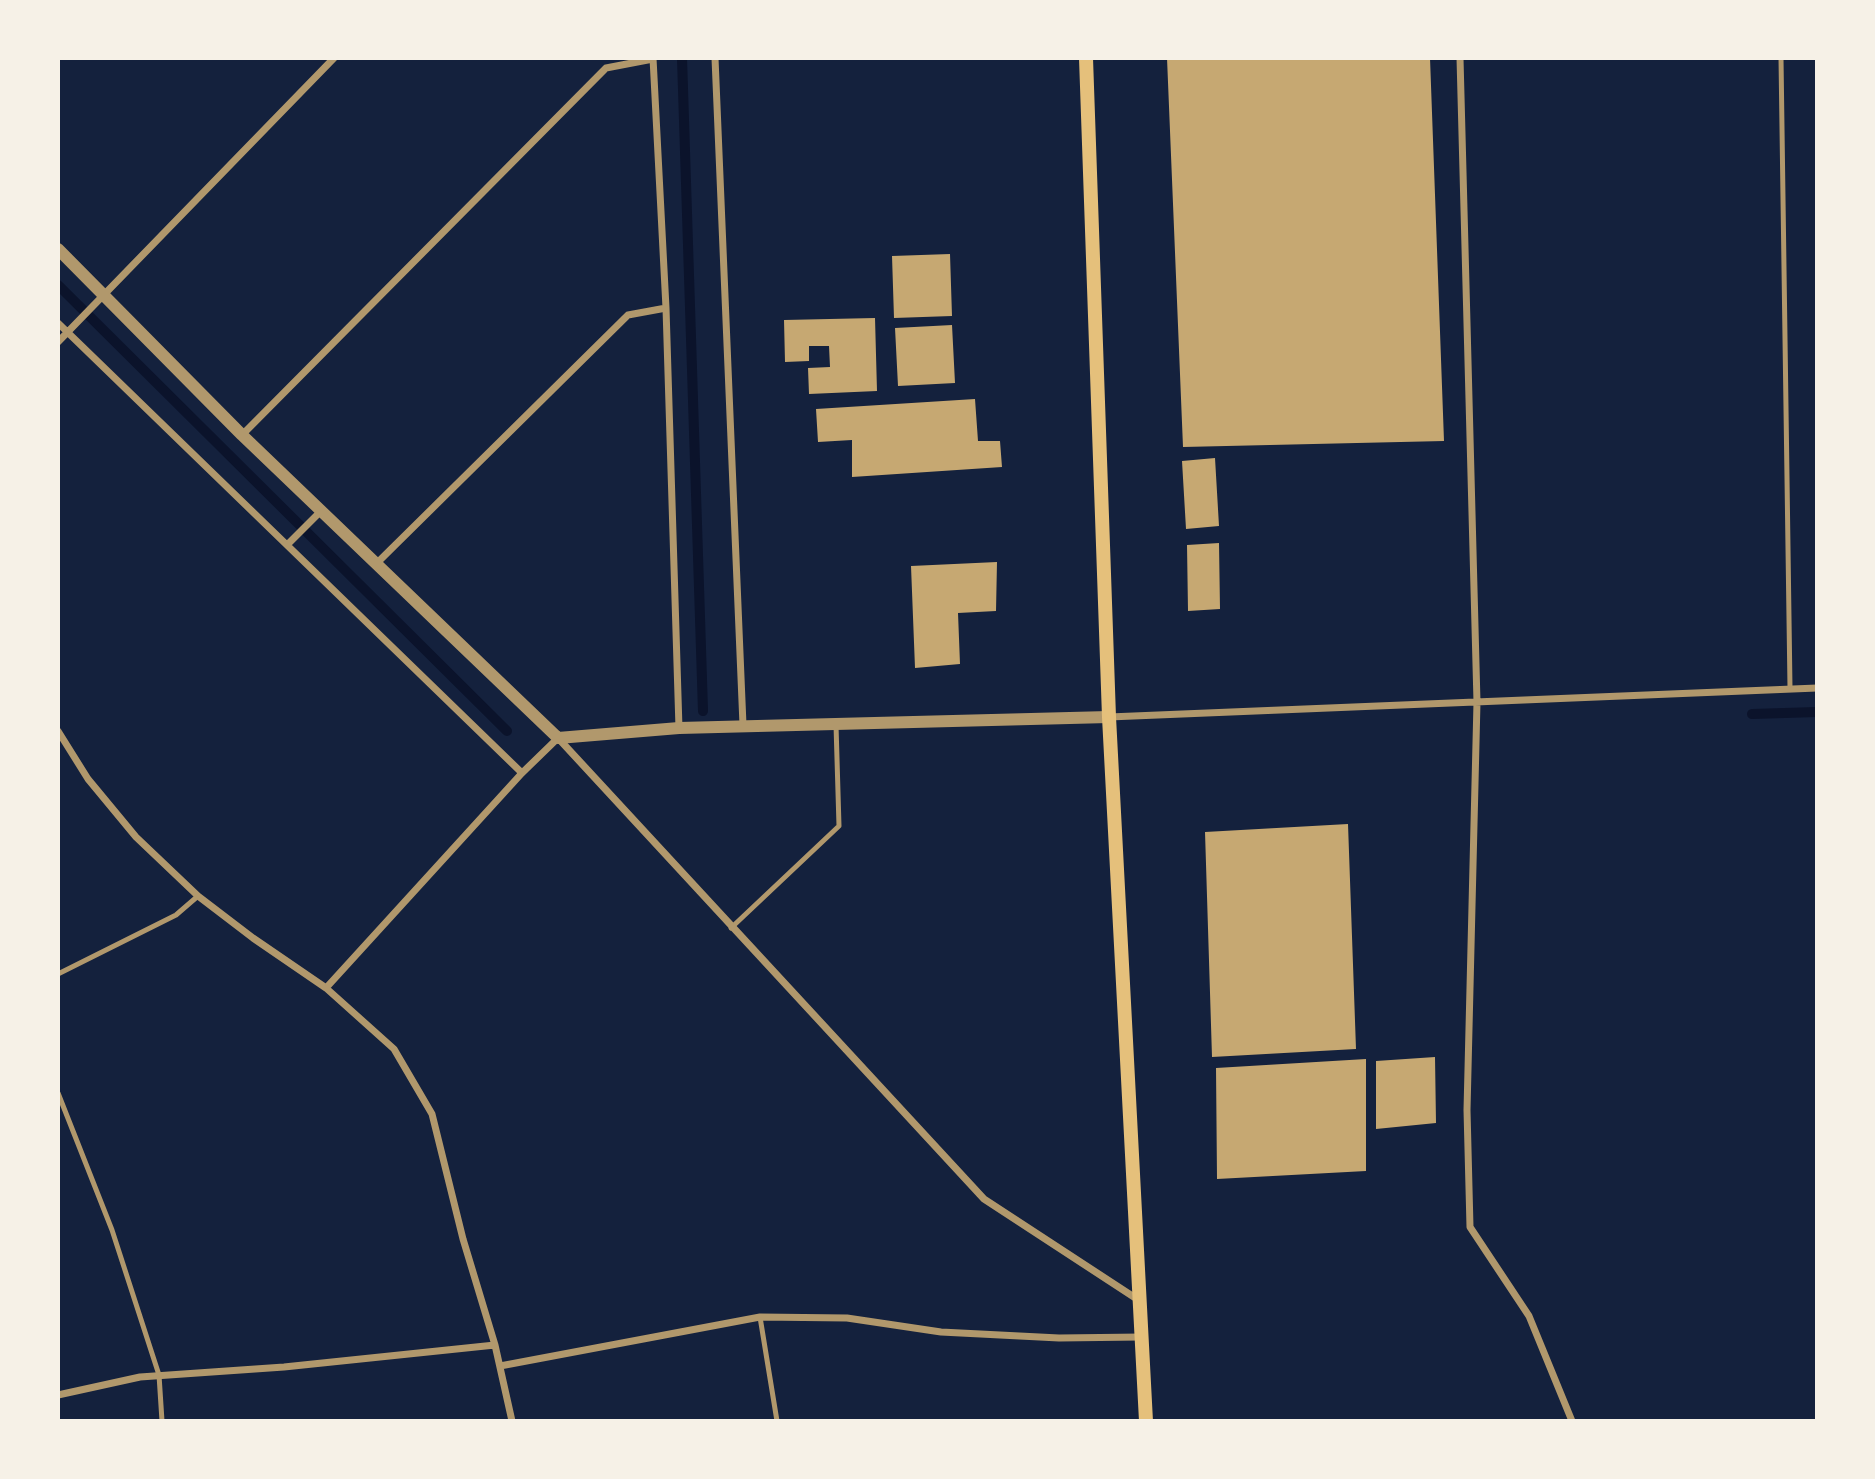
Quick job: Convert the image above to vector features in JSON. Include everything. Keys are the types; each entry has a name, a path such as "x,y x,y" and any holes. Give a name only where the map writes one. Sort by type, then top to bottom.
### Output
{"main road":[{"path":"1086,58 1109,717 1146,1421"}],"street":[{"path":"58,342 334,58"},
{"path":"242,435 606,68 653,58 666,308 679,727"},
{"path":"715,58 743,725"},
{"path":"1460,58 1477,702 1467,1110 1470,1227 1529,1316 1572,1421"},
{"path":"58,249 242,435 558,738 984,1199 1140,1301"},
{"path":"375,565 628,315 666,308"},
{"path":"58,323 523,773"},
{"path":"287,545 321,511"},
{"path":"326,988 558,738 679,727 1109,717 1817,688"},
{"path":"58,731 88,779 136,837 198,896 326,988 394,1049 432,1114 463,1239 495,1345 512,1421"},
{"path":"500,1366 760,1317 847,1318 954,1333 1059,1338 1142,1337"},
{"path":"58,1395 139,1377 285,1367 495,1345"}],"lane":[{"path":"1781,58 1790,688"},
{"path":"731,928 839,825 836,723"},
{"path":"58,974 176,915 198,896"},
{"path":"58,1093 111,1230 159,1375 162,1421"},
{"path":"760,1317 777,1421"}],"building":[{"path":"1167,58 1430,58 1444,441 1183,447"},
{"path":"950,254 952,316 894,318 892,256"},
{"path":"875,318 877,391 809,394 808,368 830,367 829,346 809,346 809,361 785,362 784,320"},
{"path":"952,325 955,383 898,386 895,328"},
{"path":"975,399 978,441 1000,441 1002,467 852,477 852,440 818,442 816,409"},
{"path":"1215,458 1219,526 1186,529 1182,461"},
{"path":"1219,543 1220,609 1188,611 1187,545"},
{"path":"997,562 996,611 958,613 960,664 915,668 911,566"},
{"path":"1348,824 1356,1049 1212,1057 1205,832"},
{"path":"1435,1057 1436,1123 1376,1129 1376,1061"},
{"path":"1366,1059 1366,1171 1217,1179 1216,1068"}],"waterway":[{"path":"682,58 703,711"},
{"path":"58,285 507,731"},
{"path":"1752,714 1817,712"}]}
